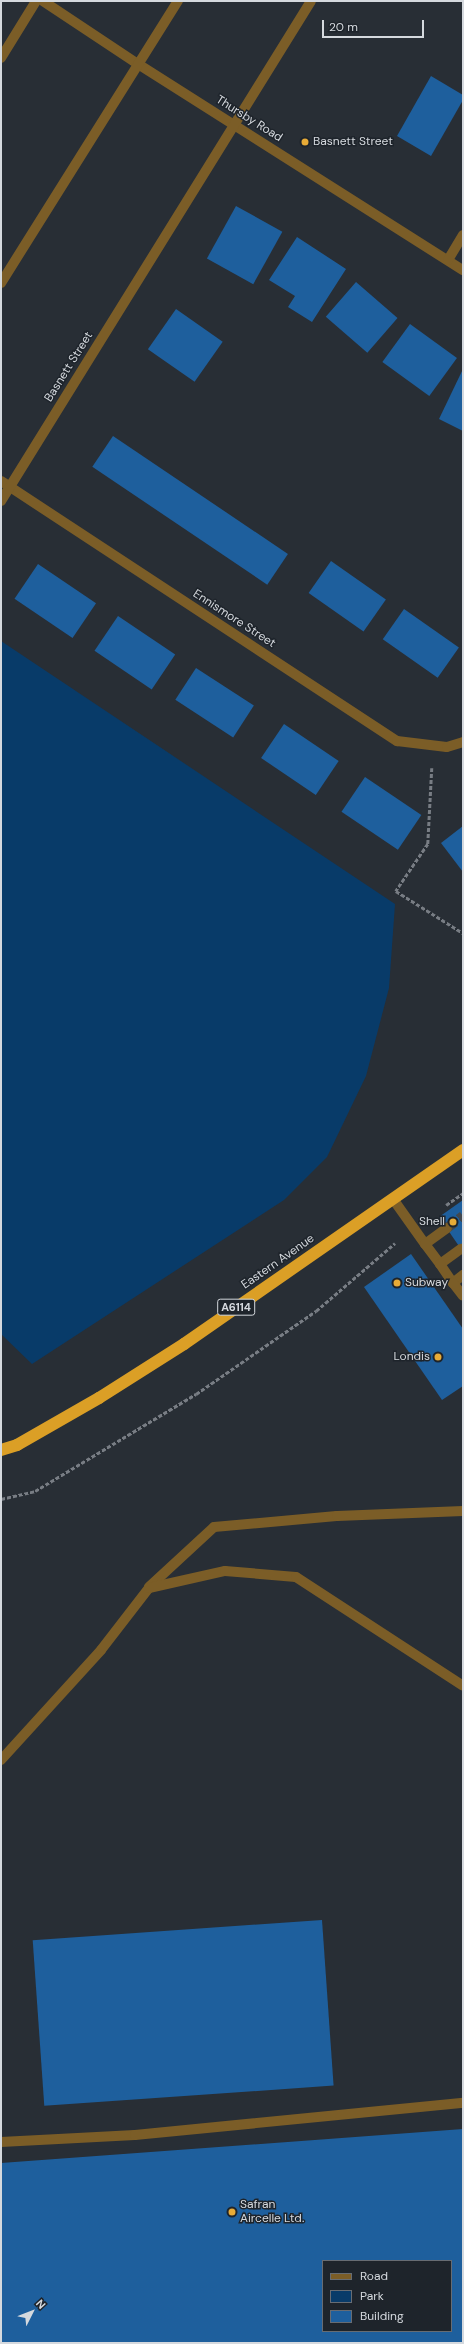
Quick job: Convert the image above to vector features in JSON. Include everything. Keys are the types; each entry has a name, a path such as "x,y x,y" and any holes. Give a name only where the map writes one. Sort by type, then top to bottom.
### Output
{"highway":[{"name":"Eastern Avenue","path":"1,1450 17,1445 106,1394 184,1344 463,1150"}],"street":[{"path":"1,58 36,1"},
{"name":"Thursby Road","path":"43,1 138,64 463,270"},
{"path":"1,283 178,1"},
{"name":"Basnett Street","path":"1,501 311,1"},
{"path":"448,260 463,235"},
{"name":"Ennismore Street","path":"1,481 397,741 447,747 463,742"},
{"path":"393,1199 463,1296"},
{"path":"425,1244 447,1228"},
{"path":"440,1264 461,1249"},
{"path":"453,1283 463,1275"},
{"path":"1,1760 101,1650 149,1588 214,1527 337,1516 463,1511"},
{"path":"149,1588 225,1571 296,1577 463,1686"},
{"path":"1,2142 135,2135 463,2103"}],"path":[{"path":"433,745 428,844 396,891 463,933"},
{"path":"1,1499 35,1491 196,1394 316,1311 413,1227 463,1193"}],"green space":[{"path":"1,641 395,904 389,988 366,1076 327,1157 284,1200 32,1364 1,1334"}],"building":[{"path":"431,76 463,95 463,100 431,156 397,136"},
{"path":"236,206 282,232 253,284 207,258"},
{"path":"297,237 346,269 312,322 288,307 295,296 269,280"},
{"path":"356,282 398,318 367,353 326,317"},
{"path":"176,309 223,342 195,382 148,349"},
{"path":"410,324 457,358 429,396 382,362"},
{"path":"463,369 463,431 439,419"},
{"path":"113,436 288,554 267,585 92,467"},
{"path":"331,561 386,599 364,631 309,593"},
{"path":"38,564 96,603 73,638 15,599"},
{"path":"404,609 459,647 438,678 383,639"},
{"path":"118,616 175,655 152,689 95,651"},
{"path":"196,668 254,706 233,737 175,700"},
{"path":"284,724 339,761 316,795 261,758"},
{"path":"365,777 421,815 398,850 342,812"},
{"path":"463,826 463,872 441,843"},
{"name":"Shell","path":"463,1200 463,1252 439,1217"},
{"name":"Londis","path":"411,1254 463,1329 463,1386 442,1400 364,1287"},
{"path":"322,1920 334,2086 44,2106 33,1940"},
{"name":"Safran Aircelle Ltd.","path":"463,2129 463,2343 1,2343 1,2163"}],"tunnel":[{"path":"447,1228 463,1216"}],"place":[{"name":"Basnett Street","path":"305,142"},
{"name":"Shell","path":"453,1222"},
{"name":"Subway","path":"397,1283"},
{"name":"Londis","path":"438,1357"},
{"name":"Safran Aircelle Ltd.","path":"232,2212"}]}
